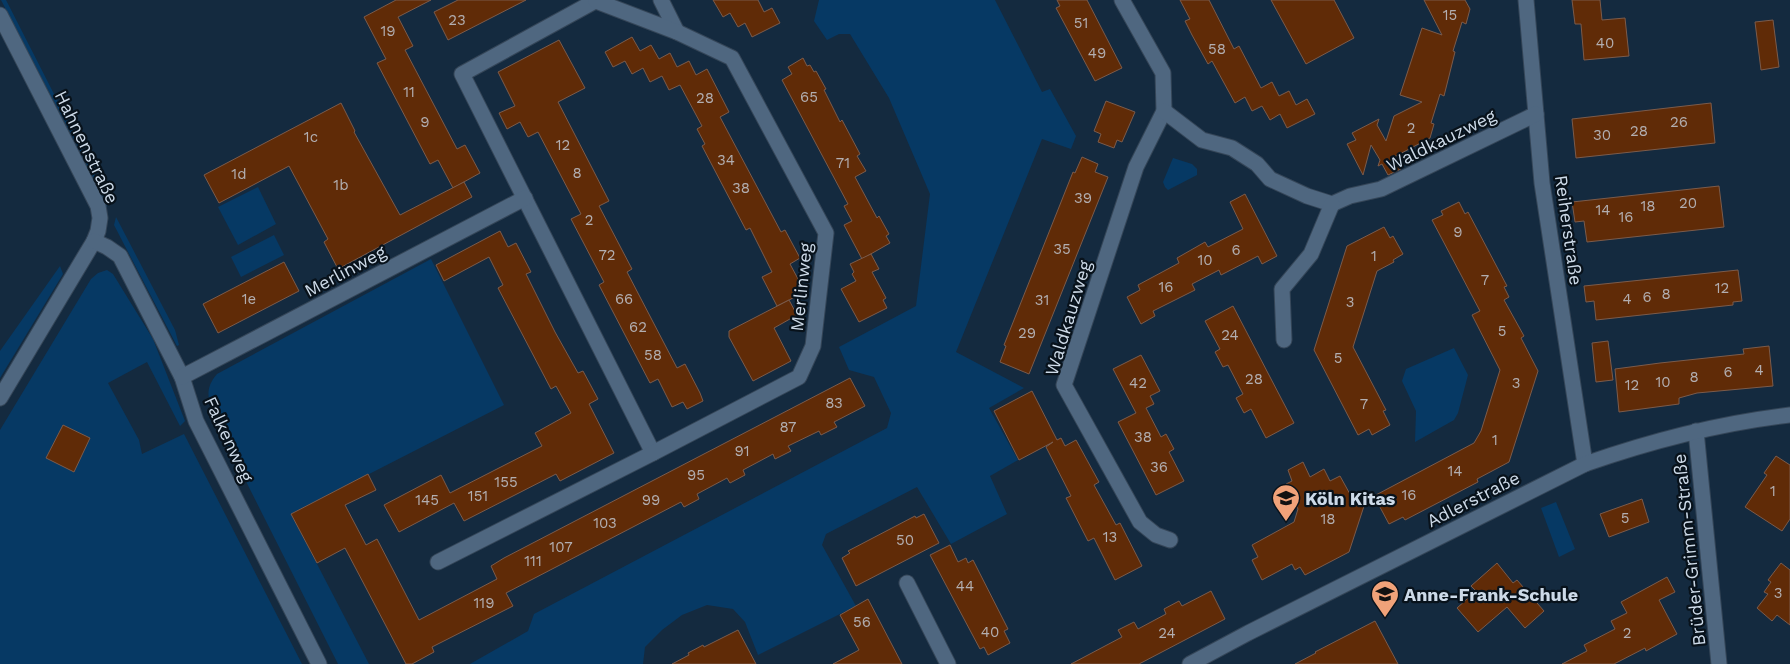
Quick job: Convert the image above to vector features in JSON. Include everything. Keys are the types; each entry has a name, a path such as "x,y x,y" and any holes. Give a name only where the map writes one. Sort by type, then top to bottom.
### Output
{"street":[{"name":"Merlinweg","path":"438,562 653,453 799,377 813,346 826,233 732,58 677,32 597,0 462,74 653,453"},
{"path":"661,0 677,32"},
{"name":"Waldkauzweg","path":"1122,0 1163,73 1164,111 1136,167 1064,385 1140,522 1156,535 1170,540"},
{"name":"Reiherstraße","path":"1526,0 1542,183 1586,464"},
{"name":"Hahnenstraße","path":"0,15 98,206 100,218 94,241 0,398"},
{"path":"1164,111 1202,140 1232,148 1257,164 1270,179 1307,196 1332,204 1311,254 1282,289 1284,340"},
{"name":"Waldkauzweg","path":"1332,204 1350,196 1381,190 1536,114"},
{"name":"Merlinweg","path":"182,377 525,198"},
{"name":"Falkenweg","path":"94,241 120,256 182,377 196,421 319,664"},
{"name":"Adlerstraße","path":"1190,664 1248,633 1586,464 1621,452 1696,432 1790,415"},
{"name":"Brüder-Grimm-Straße","path":"1696,432 1719,664"},
{"path":"907,583 948,664"}],"shaded area":[{"path":"1,0 6,0 105,193 108,200 106,208 83,157"},
{"path":"819,0 995,0 1042,92 1050,89 1076,136 1071,149 1042,139 956,352 1024,388 989,408 1018,460 990,476 1007,514 951,544 917,487 826,534 822,545 856,606 758,655 745,622 733,609 707,605 682,615 662,630 645,647 643,664 470,664 528,631 534,614 887,428 891,413 874,377 849,370 839,347 916,306 930,194 889,98 850,34 839,34 827,40 814,21"},
{"path":"1173,158 1192,164 1197,169 1197,175 1168,190 1163,182"},
{"path":"258,187 276,224 238,245 218,207"},
{"path":"116,217 175,330 179,345 177,346 114,225"},
{"path":"274,235 284,255 241,277 231,257"},
{"path":"431,259 504,405 291,514 369,664 338,664 212,414 208,393 209,388 217,374"},
{"path":"60,266 63,274 0,378 0,351"},
{"path":"107,270 113,274 153,339 185,421 180,426 147,362 108,383 139,440 142,454 184,434 302,664 0,664 0,430 91,279 98,273"},
{"path":"1454,348 1468,375 1458,413 1454,420 1415,442 1416,411 1402,381 1406,369"},
{"path":"1556,502 1575,549 1559,557 1541,508"}],"building":[{"path":"396,0 431,0 398,17 413,46 405,50 457,149 465,145 480,173 453,188 438,160 430,164 377,63 386,59 364,17"},
{"path":"458,0 526,0 448,40 434,12"},
{"path":"713,0 758,0 764,12 772,8 780,23 752,37 745,23 738,27 730,13 723,17"},
{"path":"1057,0 1087,0 1122,68 1095,81 1056,8 1060,6"},
{"path":"1180,0 1209,0 1234,49 1239,46 1261,88 1272,82 1279,96 1289,91 1296,105 1307,99 1315,114 1287,128 1280,114 1270,120 1262,106 1252,111 1245,97 1235,103 1212,61 1208,64 1192,35 1185,21 1190,19"},
{"path":"1271,0 1334,0 1354,38 1306,64"},
{"path":"1424,0 1465,0 1470,9 1466,24 1462,22 1453,51 1455,52 1444,96 1440,94 1431,123 1434,124 1430,138 1394,157 1401,169 1388,175 1382,164 1378,166 1380,160 1371,145 1363,175 1347,144 1356,140 1352,133 1379,119 1377,125 1386,141 1394,116 1422,102 1400,95 1422,28 1442,35"},
{"path":"1572,0 1600,0 1602,20 1625,18 1629,56 1584,60 1581,24 1575,24"},
{"path":"1773,20 1779,67 1761,70 1755,22"},
{"path":"632,37 640,51 651,45 659,59 670,53 677,67 689,61 696,75 707,69 729,112 720,117 781,232 785,230 800,258 790,264 805,292 777,306 762,277 772,272 750,228 746,230 702,146 705,144 697,129 702,126 680,85 669,90 662,76 650,82 643,68 632,74 625,61 613,67 605,52"},
{"path":"559,40 585,88 558,102 609,201 599,206 632,269 627,272 677,368 685,364 700,393 703,401 687,409 683,402 672,407 658,379 650,383 599,285 604,282 571,219 581,214 538,132 528,137 520,122 507,129 499,113 515,106 498,72"},
{"path":"803,58 807,66 810,65 814,72 816,71 840,122 842,120 860,154 857,156 866,171 855,177 877,218 879,216 889,234 886,236 890,243 862,259 844,225 852,221 844,206 848,204 782,80 792,74 788,67"},
{"path":"1106,101 1135,112 1122,142 1117,140 1114,148 1098,142 1101,134 1094,131"},
{"path":"341,103 354,132 400,215 464,182 472,197 338,269 324,242 328,239 289,166 219,203 204,175"},
{"path":"1711,103 1715,143 1576,158 1572,119"},
{"path":"1082,157 1098,164 1095,172 1108,177 1029,374 1000,362 1006,346 1004,345 1073,172 1075,173"},
{"path":"1719,186 1724,227 1587,242 1584,221 1575,222 1572,202"},
{"path":"1245,194 1277,256 1262,264 1258,256 1221,275 1219,270 1192,284 1195,290 1153,311 1155,316 1141,324 1127,297 1140,290 1138,285 1179,263 1177,258 1205,242 1208,247 1243,229 1230,202"},
{"path":"1459,202 1465,214 1468,212 1507,286 1504,287 1509,297 1504,300 1524,336 1521,338 1538,371 1509,462 1477,479 1478,482 1405,520 1403,517 1389,524 1374,496 1474,443 1481,431 1500,370 1472,315 1480,311 1432,220 1443,215 1441,211"},
{"path":"1384,227 1390,238 1393,236 1403,254 1393,260 1394,262 1377,271 1353,347 1386,410 1383,411 1390,425 1372,435 1369,429 1358,435 1314,350 1347,246"},
{"path":"500,231 508,247 516,243 531,272 526,274 555,332 578,373 583,371 598,399 589,404 614,453 560,481 556,474 464,521 454,503 399,532 384,505 441,475 450,493 542,446 535,433 571,413 556,386 551,389 498,288 503,285 489,257 444,281 436,265"},
{"path":"871,254 879,269 872,272 886,298 883,300 887,308 859,322 841,289 856,281 850,264"},
{"path":"284,262 299,291 218,333 203,304"},
{"path":"1738,270 1742,301 1733,302 1733,305 1596,320 1594,301 1586,302 1584,286"},
{"path":"789,300 797,315 774,328 791,361 753,381 729,337 729,331"},
{"path":"1233,306 1294,423 1266,438 1251,409 1244,413 1236,398 1243,394 1228,365 1223,367 1215,352 1220,349 1205,321"},
{"path":"1608,341 1613,380 1596,382 1592,343"},
{"path":"1769,346 1773,386 1697,393 1679,398 1679,404 1619,412 1615,369 1744,354 1743,349"},
{"path":"1141,355 1160,391 1150,396 1154,404 1146,408 1161,437 1166,434 1174,449 1169,452 1184,481 1156,495 1118,422 1136,413 1113,369"},
{"path":"850,378 865,406 834,422 837,427 821,435 819,431 788,446 791,451 775,459 773,454 743,470 745,475 730,483 727,478 697,494 699,499 684,507 681,502 506,593 513,606 432,647 434,652 412,664 406,664 345,548 317,563 291,514 368,474 376,490 345,505 366,545 377,539 419,620 497,579 491,566 504,558"},
{"path":"1032,391 1057,440 1061,438 1065,446 1076,440 1099,482 1094,485 1116,525 1120,523 1142,566 1115,580 1094,538 1088,541 1066,498 1071,496 1046,447 1053,442 1019,460 994,411"},
{"path":"63,425 90,438 74,472 46,458"},
{"path":"1776,456 1790,465 1790,519 1782,531 1745,507 1767,475 1764,473"},
{"path":"1303,462 1310,477 1324,469 1330,481 1340,476 1356,505 1366,500 1349,552 1305,575 1300,567 1295,570 1292,564 1262,580 1252,560 1258,557 1252,545 1294,522 1298,509 1286,484 1292,481 1288,470"},
{"path":"1642,499 1649,522 1609,537 1600,514"},
{"path":"924,514 939,543 856,586 842,558 850,553 848,551 915,516 916,518"},
{"path":"950,545 958,562 966,558 968,563 973,560 1008,629 1004,631 1010,643 988,655 984,647 980,649 930,555"},
{"path":"1497,563 1513,583 1517,580 1544,611 1525,628 1507,607 1478,632 1457,608 1476,591 1471,586"},
{"path":"1781,563 1790,570 1790,625 1777,615 1772,621 1757,608 1768,594 1764,592 1771,582 1768,580"},
{"path":"1667,577 1675,592 1659,600 1677,634 1646,651 1645,648 1614,664 1562,664 1587,651 1584,645 1615,629 1611,621 1627,613 1621,602"},
{"path":"1211,591 1225,619 1139,664 1071,664 1122,637 1118,630 1134,622 1138,629 1166,614 1164,609 1179,601 1182,606"},
{"path":"868,599 902,664 833,664 859,650 840,615"},
{"path":"1375,621 1398,664 1295,664 1315,652"},
{"path":"738,630 756,664 672,664 703,645 704,647"}],"place":[{"name":"Köln Kitas","path":"1286,522"},
{"name":"Anne-Frank-Schule","path":"1385,618"}]}
